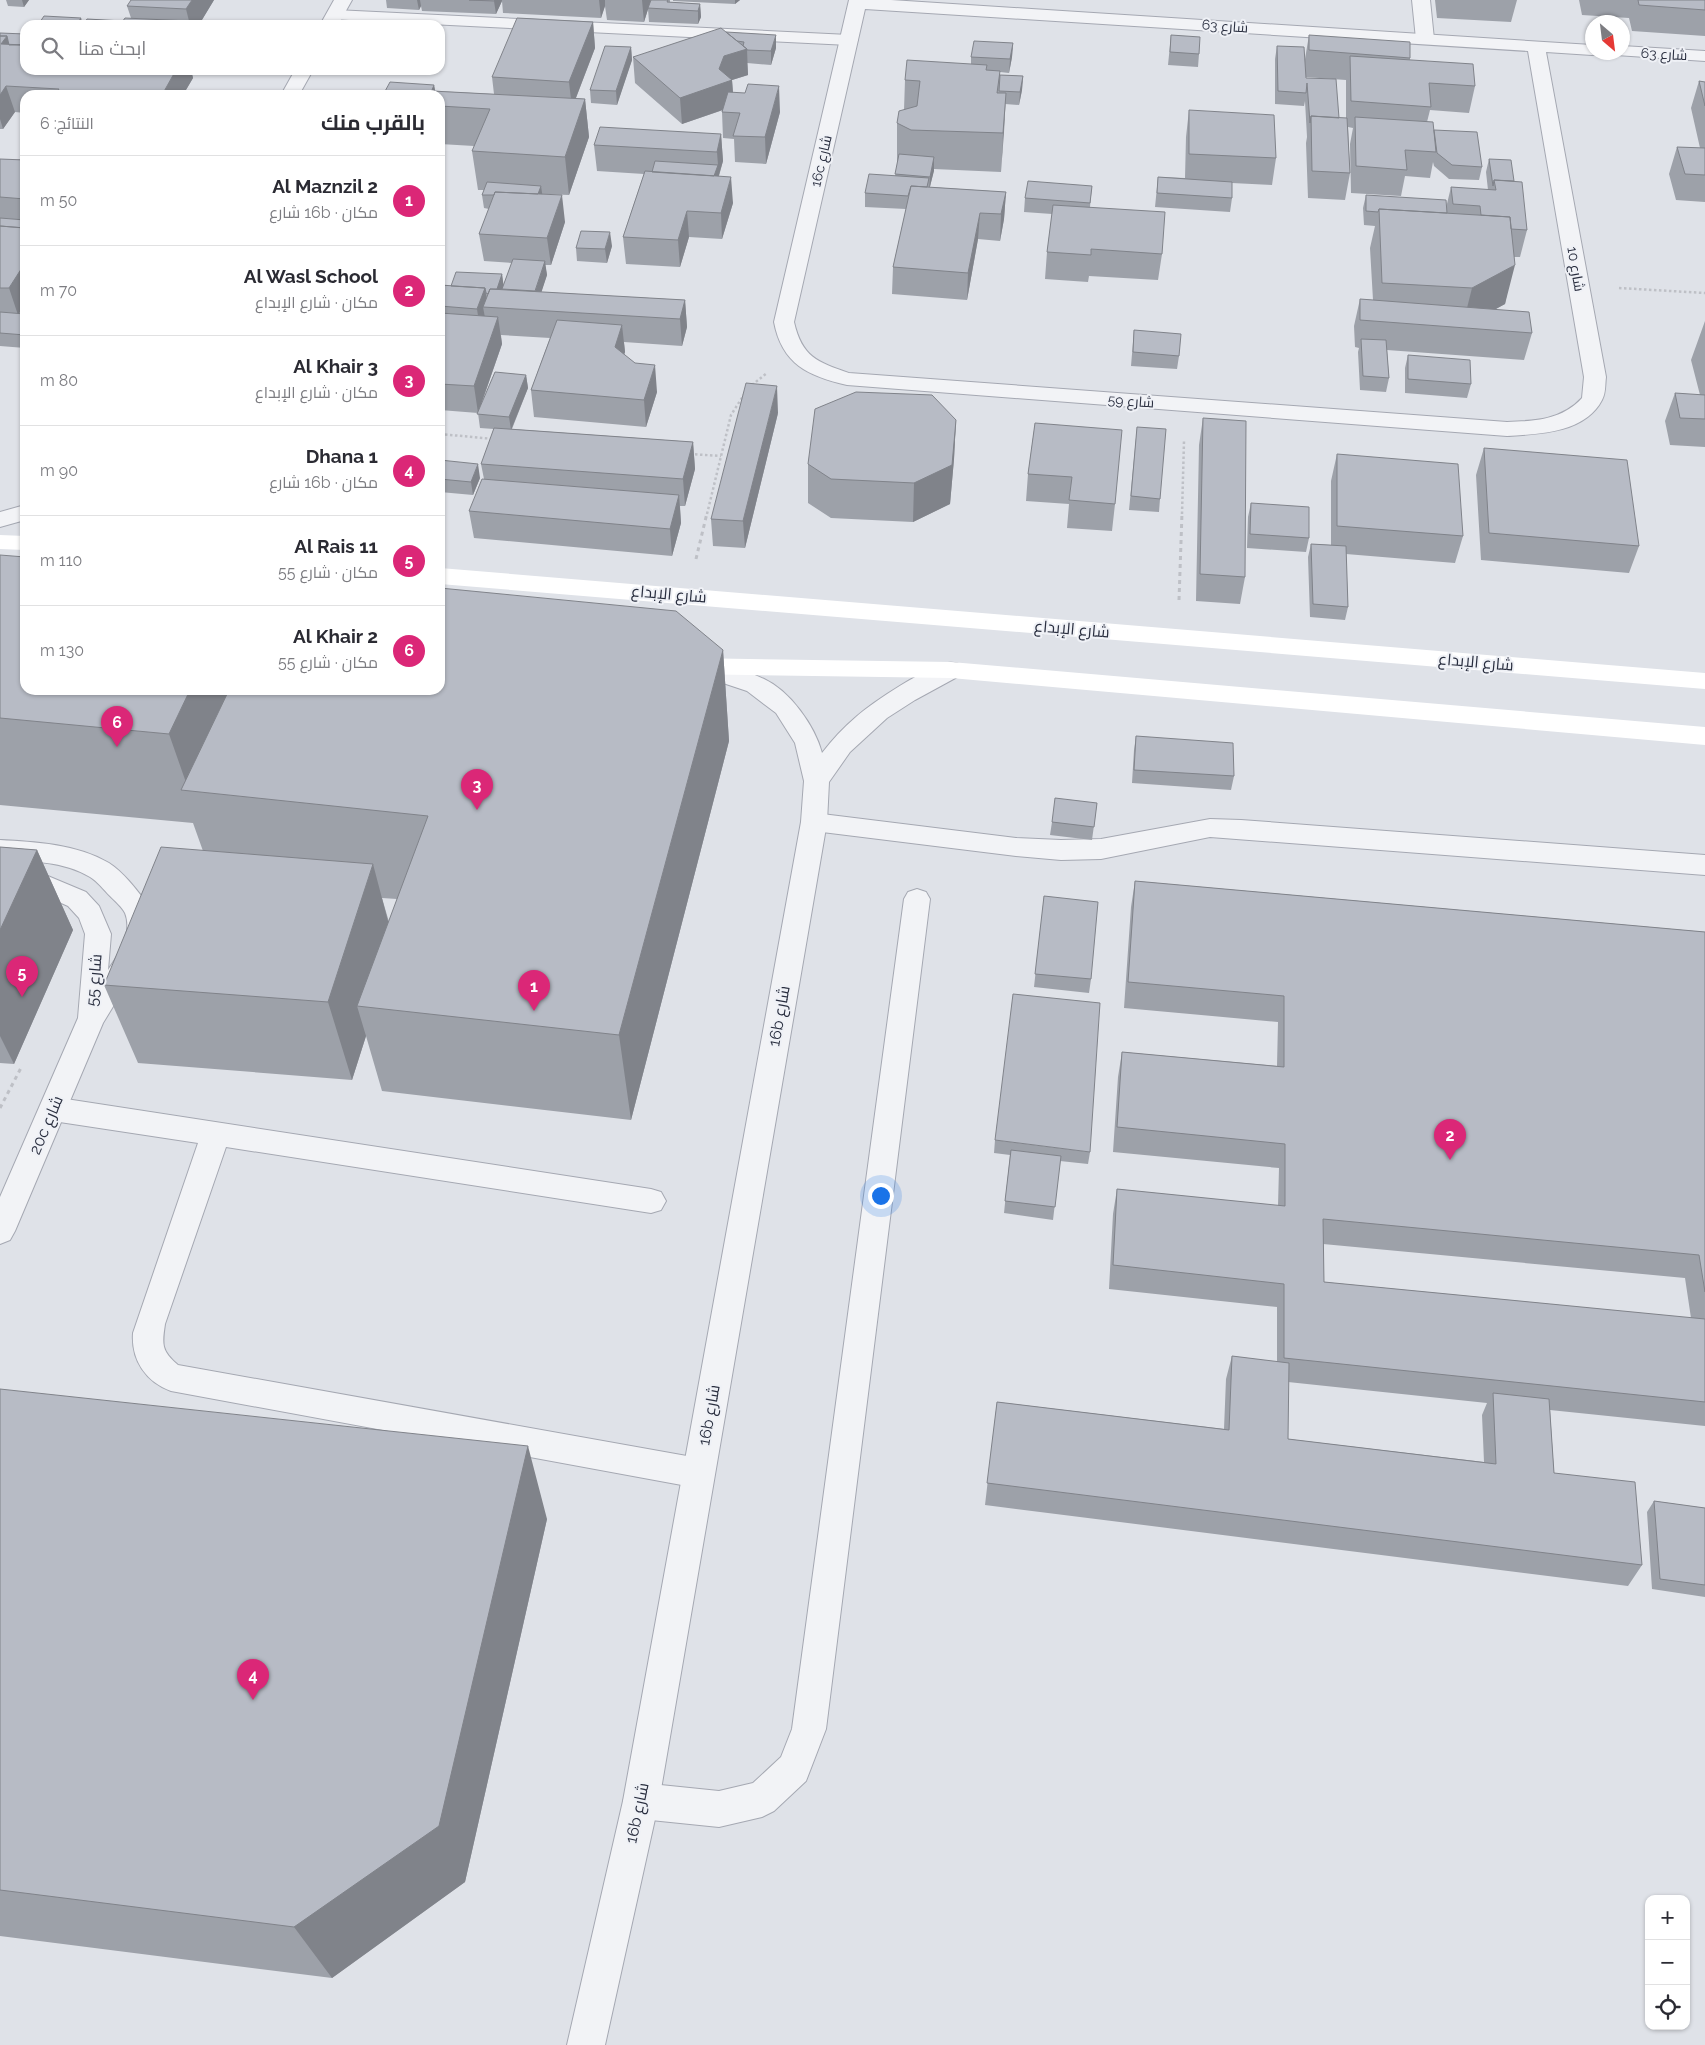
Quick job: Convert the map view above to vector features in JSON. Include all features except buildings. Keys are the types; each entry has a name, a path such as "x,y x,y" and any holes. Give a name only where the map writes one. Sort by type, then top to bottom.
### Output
{"main road":[{"path":"0,542 20,544"},
{"name":"شارع الإبداع","path":"445,576 1705,681"},
{"path":"665,664 704,668 952,670 1705,736"}],"street":[{"path":"1421,0 1425,39"},
{"name":"شارع 63","path":"858,1 1585,50"},
{"name":"16c شارع","path":"784,322 858,1"},
{"path":"336,13 848,40"},
{"name":"شارع 10","path":"1507,429 1544,427 1575,417 1593,399 1595,377 1536,46"},
{"name":"شارع 63","path":"1630,51 1705,56"},
{"path":"293,90 301,75"},
{"name":"شارع 59","path":"784,322 786,340 799,357 820,370 847,379 1507,429"},
{"path":"0,520 20,514"},
{"name":"16b شارع","path":"586,2045 641,1801 814,822 817,781 807,742 785,707 756,685 704,668"},
{"path":"817,781 841,746 872,716 909,690 952,670"},
{"path":"814,822 1016,847 1061,850 1101,849 1139,843 1174,834 1218,828 1705,865"},
{"name":"شارع 55","path":"0,850 30,851 84,862 101,871 137,909 141,927 135,949 91,1019"},
{"name":"شارع 55","path":"0,875 43,884 59,890 77,899 90,913 98,934 91,1019"},
{"path":"641,1801 719,1809 762,1799 794,1769 809,1729 917,899"},
{"name":"20c شارع","path":"0,1231 91,1019"},
{"path":"53,1109 651,1201"},
{"path":"216,1134 148,1332 149,1355 164,1373 181,1379 698,1472"}],"path":[{"path":"1579,285 1705,293"},
{"path":"687,596 731,415 738,401 750,387 766,374 799,357"},
{"path":"1178,638 1185,405"},
{"path":"445,434 498,439"},
{"path":"682,453 721,456"},
{"path":"0,1108 26,1058"}],"place":[{"name":"Al Khair 2","path":"117,747"},
{"name":"Al Khair 3","path":"477,810"},
{"name":"Al Rais 11","path":"22,997"},
{"name":"Al Maznzil 2","path":"534,1011"},
{"name":"Al Wasl School","path":"1450,1160"},
{"name":"Dhana 1","path":"253,1700"}]}
